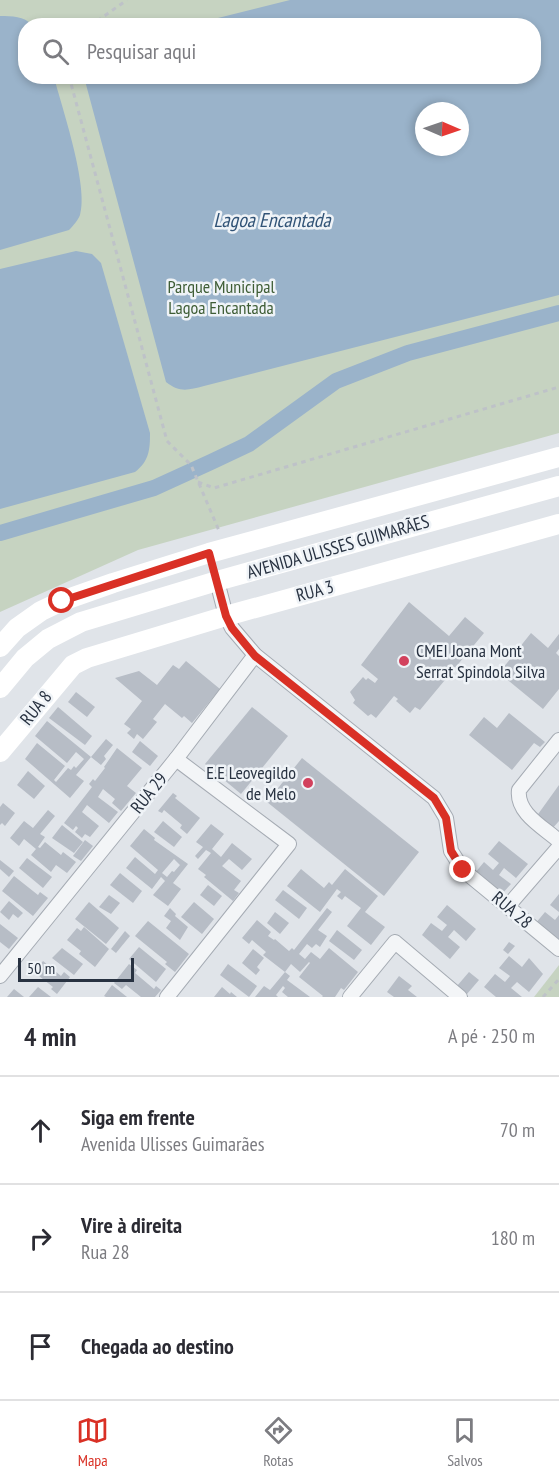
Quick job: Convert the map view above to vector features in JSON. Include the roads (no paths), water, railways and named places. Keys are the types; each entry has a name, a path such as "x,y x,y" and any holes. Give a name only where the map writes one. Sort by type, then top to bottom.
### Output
{"main road":[{"name":"AVENIDA ULISSES GUIMARÃES","path":"0,646 28,619 62,601 218,551 559,457"},
{"name":"AVENIDA ULISSES GUIMARÃES","path":"0,688 25,658 48,639 81,622 217,581 559,486"},
{"name":"RUA 3","path":"73,665 87,658 226,616 559,524"},
{"path":"217,581 218,551"},
{"name":"RUA 8","path":"0,752 73,665"}],"street":[{"name":"RUA 28","path":"217,581 226,616 232,628 255,656 434,798 446,818 451,851 463,870 559,949"},
{"path":"176,759 255,656"},
{"path":"559,740 519,790 518,800 521,809 559,841"},
{"name":"RUA 29","path":"0,976 176,759 289,843 167,997"},
{"path":"508,906 559,847"},
{"path":"350,997 395,942 460,997"}],"water":[{"name":"Lagoa Encantada","path":"290,0 559,0 559,295 193,389 184,390 166,382 86,84 541,84 541,18 218,18"},
{"path":"0,16 13,16 22,18 18,18 18,84 56,84 78,167 82,202 80,215 69,230 0,250"},
{"path":"76,251 92,254 101,263 150,433 148,455 135,472 0,509 0,269"}],"waterway":[{"path":"0,533 154,488 249,444 336,381 408,353 559,313"}],"place":[{"name":"CMEI Joana Mont Serrat Spindola Silva","path":"404,661"},
{"name":"E.E Leovegildo de Melo","path":"308,783"}],"park label":[{"name":"Parque Municipal Lagoa Encantada","path":"221,297"}]}
